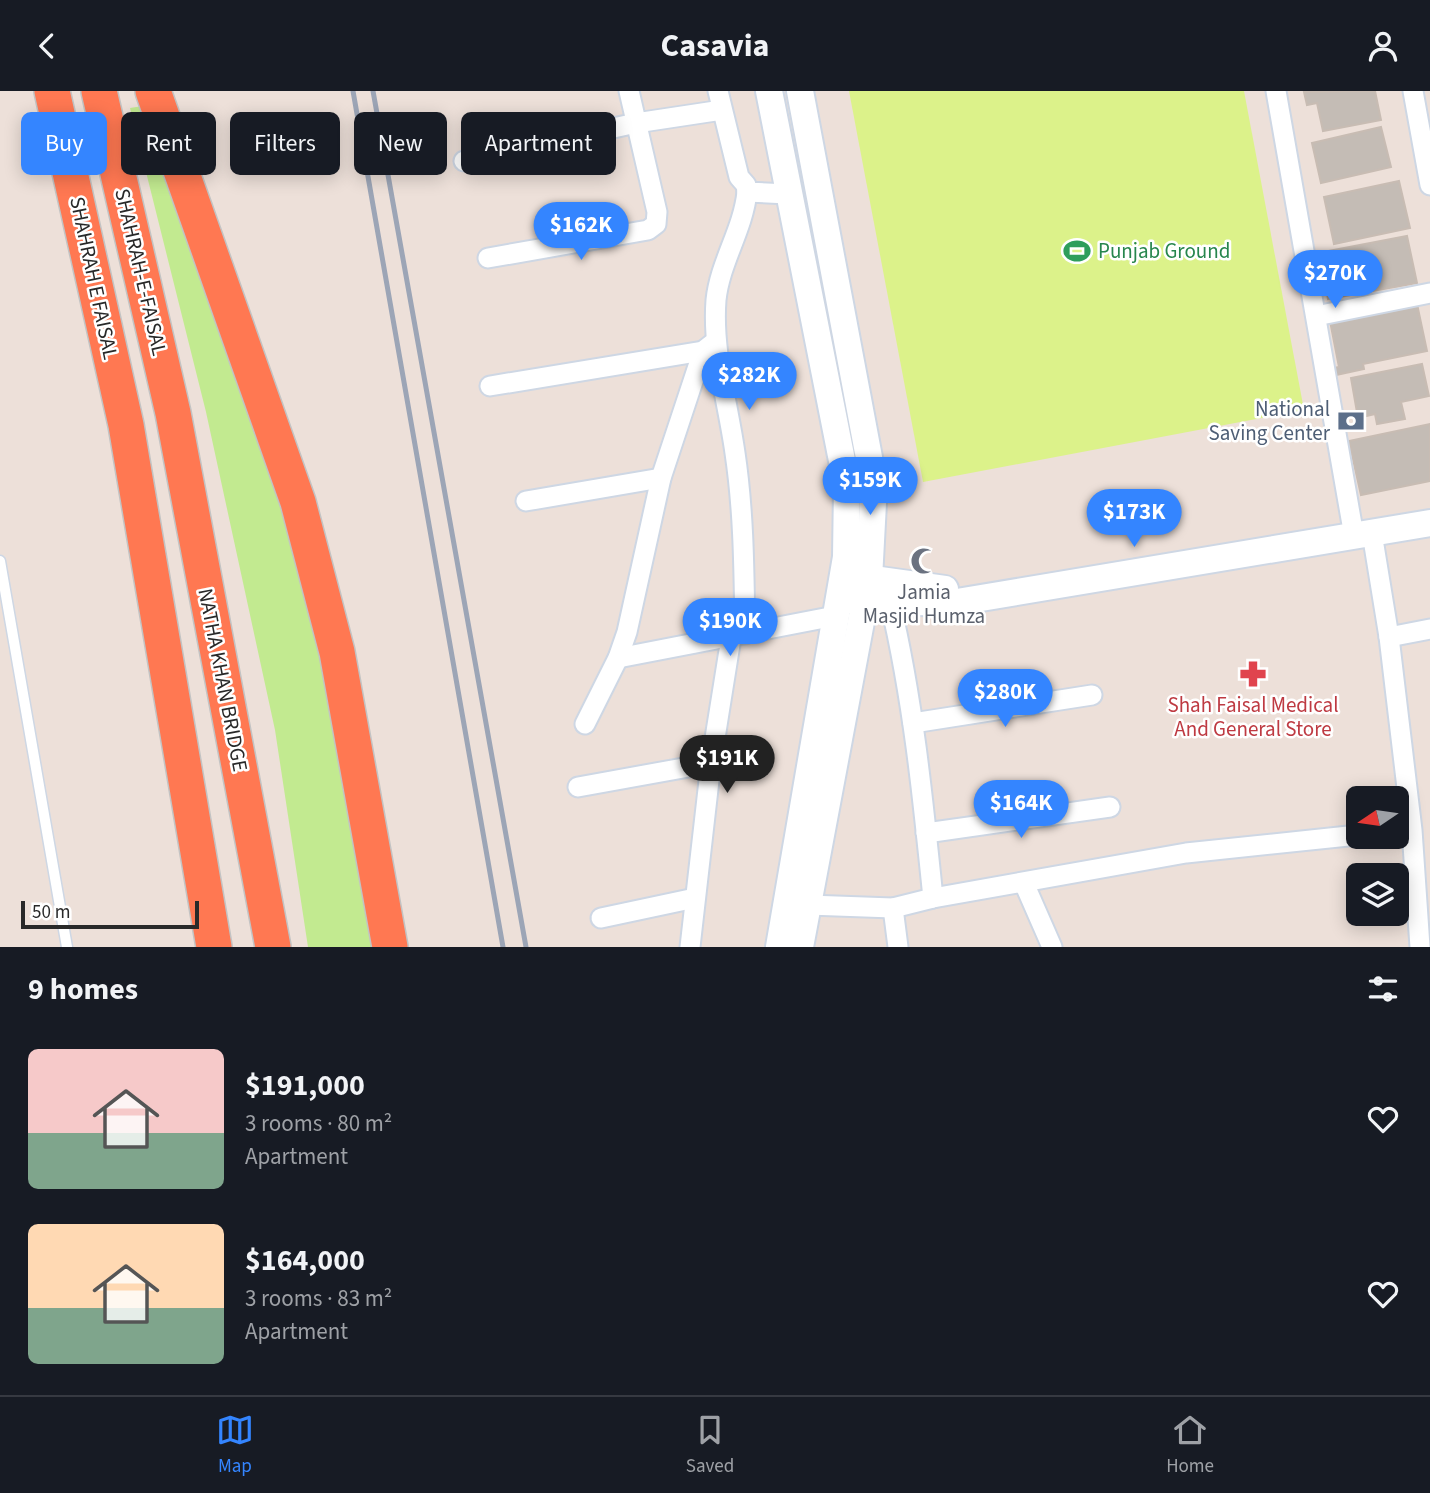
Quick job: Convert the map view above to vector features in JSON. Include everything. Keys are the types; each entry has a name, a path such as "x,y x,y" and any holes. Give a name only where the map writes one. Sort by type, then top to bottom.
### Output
{"highway":[{"name":"SHAHRAH E FAISAL","path":"52,91 126,425 214,947"},
{"name":"SHAHRAH-E-FAISAL","path":"99,91 173,413"},
{"path":"153,91 298,502 337,652 390,947"},
{"name":"NATHA KHAN BRIDGE","path":"173,413 273,947"}],"street":[{"path":"488,258 648,230 656,224 657,212 629,91"},
{"path":"769,91 847,486 846,557 779,947"},
{"path":"800,91 874,484 875,594 800,947"},
{"path":"1276,91 1316,316 1359,529 1389,637 1401,786"},
{"path":"1413,91 1430,185"},
{"path":"586,724 618,658 627,632 660,478 709,346 716,298 726,257 746,209 747,192 747,185 739,177 720,100 616,127"},
{"path":"747,192 788,194"},
{"path":"1316,316 1430,293"},
{"path":"491,386 709,346"},
{"path":"690,947 711,763 738,636 741,500 709,346"},
{"path":"526,502 660,478"},
{"path":"1359,529 1430,505"},
{"path":"618,658 738,636 838,596 953,590 1359,529 1430,523"},
{"path":"875,594 902,655 913,723 933,898"},
{"path":"1389,637 1430,629"},
{"path":"913,723 1092,695"},
{"path":"578,786 711,763"},
{"path":"926,833 1110,807"},
{"path":"808,905 893,908 933,898 1186,853 1346,836"},
{"path":"1409,849 1423,905 1420,947"},
{"path":"1024,883 1052,947"},
{"path":"601,918 695,898"},
{"path":"893,908 898,947"}],"lane":[{"path":"0,561 67,947"}],"green space":[{"name":"Punjab Ground","path":"849,91 1244,91 1304,410 923,482"},
{"path":"149,105 151,112 131,112 130,108"},
{"path":"147,175 172,175 330,659 379,947 308,947 275,730 206,412"}],"building":[{"path":"1375,91 1381,120 1323,131 1317,103 1307,105 1304,92"},
{"path":"1381,127 1391,167 1321,183 1312,143"},
{"path":"1399,181 1410,228 1334,244 1324,197"},
{"path":"1407,236 1417,283 1328,299 1325,282 1329,281 1323,252"},
{"path":"1417,304 1427,351 1363,364 1364,369 1336,375 1334,368 1339,367 1330,321"},
{"path":"1422,364 1429,396 1401,402 1405,419 1377,424 1375,414 1358,418 1351,378"},
{"path":"1430,424 1430,481 1361,495 1349,441"}],"railway":[{"path":"353,91 503,947"},
{"path":"373,91 526,947"}],"place":[{"name":"Punjab Ground","path":"1077,251"},
{"name":"National Saving Center","path":"1351,421"},
{"name":"Jamia Masjid Humza","path":"924,561"},
{"name":"Shah Faisal Medical And General Store","path":"1253,674"}]}
